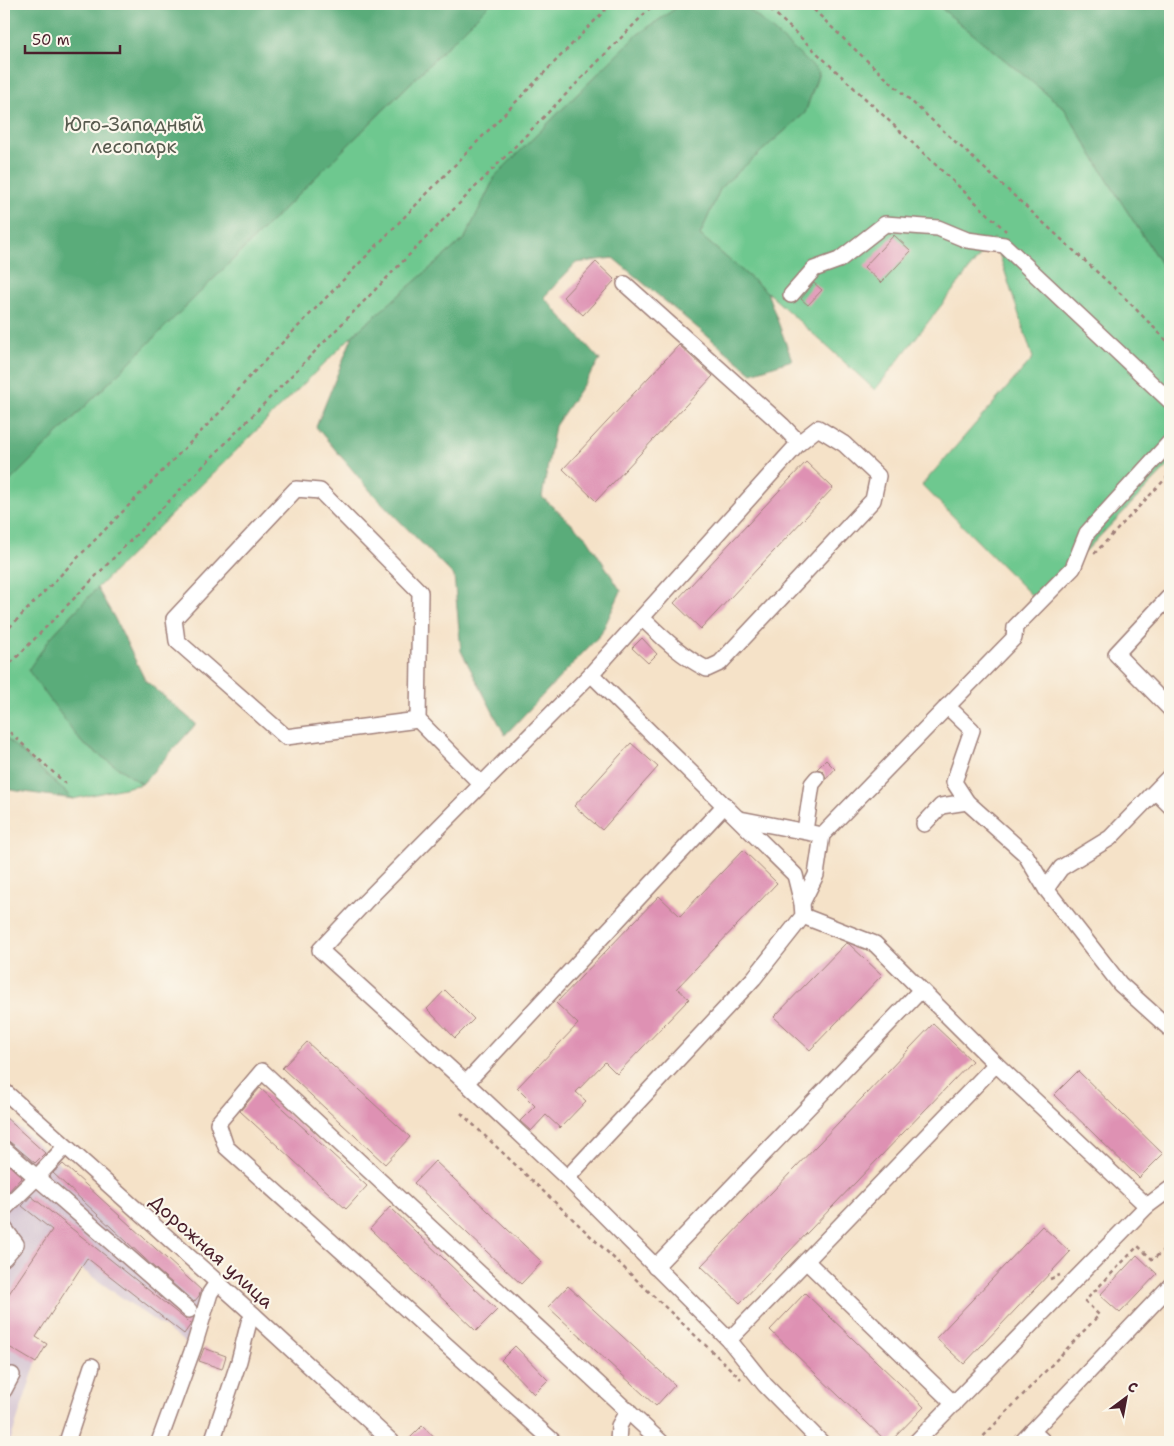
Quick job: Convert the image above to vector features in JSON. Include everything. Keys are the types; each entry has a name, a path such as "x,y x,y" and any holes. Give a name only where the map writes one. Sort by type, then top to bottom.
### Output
{"street":[{"path":"791,295 814,269 840,260 885,224 938,228 967,240 1004,245 1170,401"},
{"path":"625,284 782,425 799,443"},
{"path":"642,618 671,645 695,663 707,668 720,664 873,500 878,476 844,444 818,428 799,443 591,674 320,950 567,1178 729,1340 764,1385 821,1442"},
{"path":"567,1178 754,978 803,909 816,875 822,835 1014,638 1014,627 1072,568 1087,533 1170,442"},
{"path":"418,720 286,738 177,641 174,619 296,489 320,491 420,592 418,720 481,784"},
{"path":"1170,596 1116,654 1170,709"},
{"path":"591,674 795,875 803,909"},
{"path":"947,706 972,730 954,782 967,802 1025,854 1046,888 1120,984 1170,1029"},
{"path":"1046,888 1061,868 1110,838 1170,776"},
{"path":"805,831 812,784 817,778"},
{"path":"1156,792 1170,806"},
{"path":"924,824 941,806 967,802"},
{"path":"466,1083 725,805"},
{"path":"740,819 822,835"},
{"path":"803,909 875,944 996,1064 1147,1206"},
{"path":"655,1266 921,990"},
{"path":"729,1340 996,1064"},
{"path":"554,1442 226,1146 218,1123 262,1071 661,1442"},
{"name":"Дорожная улица","path":"4,1091 254,1315 392,1442"},
{"path":"4,1209 65,1147"},
{"path":"4,1149 190,1310"},
{"path":"916,1442 1147,1206 1170,1189"},
{"path":"4,1228 16,1244 4,1258"},
{"path":"806,1261 954,1404"},
{"path":"159,1442 194,1346 210,1293 218,1283"},
{"path":"1044,1442 1027,1437 1170,1286"},
{"path":"212,1442 249,1322 254,1315"},
{"path":"67,1442 92,1366"},
{"path":"4,1390 12,1375"},
{"path":"618,1442 619,1426 628,1410"}],"path":[{"path":"4,632 224,409 257,369 611,4"},
{"path":"11,663 654,4"},
{"path":"765,4 1011,236"},
{"path":"808,4 1122,295 1170,344"},
{"path":"4,727 67,785"},
{"path":"461,1113 743,1380"},
{"path":"978,1442 1099,1315 1085,1301 1138,1246 1153,1260 1170,1243"}],"shaded area":[{"path":"4,1114 204,1293 186,1343 80,1268 36,1336 47,1344 36,1363 10,1442 4,1442"}],"green space":[{"name":"Юго-Западный лесопарк","path":"4,4 490,4 4,487"},
{"path":"490,4 682,4 637,35 496,175 465,238 353,335 97,588 51,637 29,670 82,743 142,784 73,799 4,736 4,487"},
{"path":"682,4 743,4 819,72 805,113 721,187 700,235 767,292 792,360 752,373 613,258 576,263 544,297 600,360 555,426 542,497 587,538 621,591 601,634 505,735 461,651 454,576 373,494 316,427 353,335 465,238 496,175 637,35"},
{"path":"743,4 936,4 1064,108 1170,278 1170,464 1037,601 922,485 1033,358 994,238 875,390 767,292 700,235 721,187 805,113 819,73"},
{"path":"936,4 1170,4 1170,278 1064,108"},
{"path":"97,588 114,617 145,680 196,724 142,784 82,743 28,670 51,637"},
{"path":"4,736 73,799 4,789"}],"building":[{"path":"894,235 911,251 881,283 864,267"},
{"path":"596,262 615,280 583,315 563,297"},
{"path":"814,283 822,290 808,305 801,299"},
{"path":"679,345 713,376 596,501 563,469"},
{"path":"806,462 833,488 701,629 674,603"},
{"path":"642,638 657,654 648,663 632,648"},
{"path":"631,743 658,767 602,830 574,806"},
{"path":"826,760 835,769 826,779 823,771 817,769"},
{"path":"743,850 777,883 677,988 689,999 617,1074 605,1062 576,1092 586,1101 560,1128 546,1115 531,1131 520,1121 535,1106 517,1088 578,1024 556,1003 659,896 680,916"},
{"path":"846,943 882,975 810,1050 774,1017"},
{"path":"445,990 474,1019 455,1038 427,1009"},
{"path":"933,1024 972,1061 740,1303 701,1266"},
{"path":"307,1042 410,1137 385,1164 282,1068"},
{"path":"1078,1071 1163,1154 1139,1178 1054,1095"},
{"path":"260,1088 367,1186 346,1209 240,1111"},
{"path":"4,1116 45,1153 35,1163 10,1142 4,1140"},
{"path":"4,1161 22,1177 4,1196"},
{"path":"435,1161 542,1262 521,1284 414,1183"},
{"path":"63,1164 201,1290 194,1302 53,1173"},
{"path":"31,1196 191,1324 184,1334 87,1258 36,1337 47,1344 36,1363 4,1344 4,1301 52,1230 22,1206"},
{"path":"390,1207 497,1310 476,1331 370,1229"},
{"path":"1042,1226 1070,1252 964,1364 936,1338"},
{"path":"1137,1255 1157,1274 1120,1313 1100,1295"},
{"path":"568,1286 675,1385 656,1406 548,1307"},
{"path":"805,1293 924,1407 890,1442 887,1442 770,1330"},
{"path":"515,1346 548,1380 534,1394 501,1360"},
{"path":"204,1348 226,1356 222,1369 199,1361"},
{"path":"422,1426 439,1442 415,1442 410,1438"}]}
